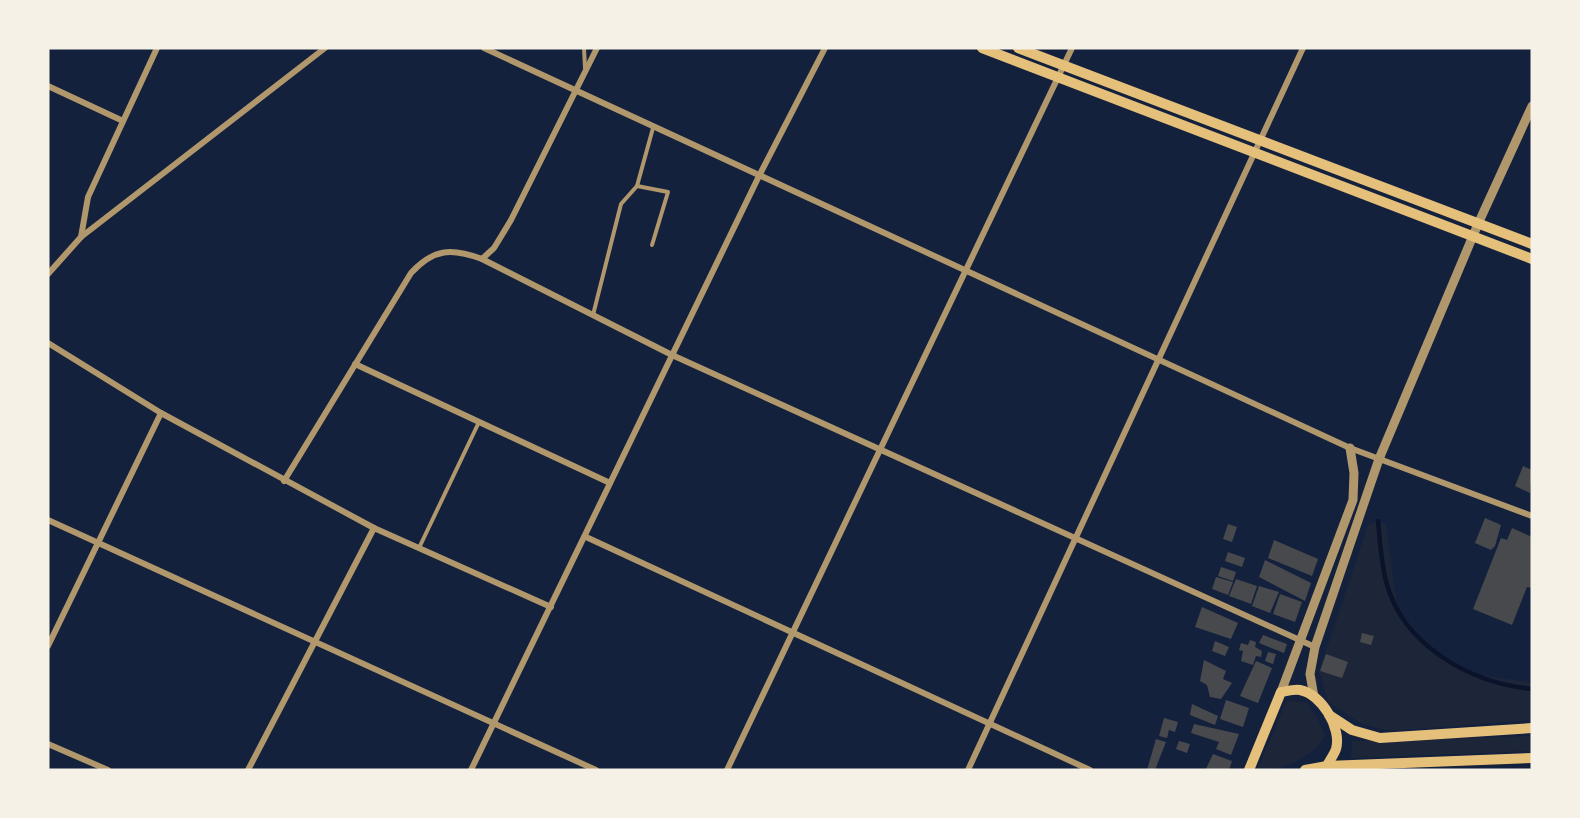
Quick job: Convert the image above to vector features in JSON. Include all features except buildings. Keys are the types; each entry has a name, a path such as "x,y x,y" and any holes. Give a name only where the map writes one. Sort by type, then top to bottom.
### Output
{"main road":[{"path":"982,48 1532,259"},
{"path":"1018,48 1532,244"},
{"path":"1249,770 1281,692 1301,690 1314,697 1329,715 1336,730 1336,749 1327,766"},
{"path":"1329,715 1352,730 1380,738 1532,728"},
{"path":"1305,770 1327,766 1532,758"}],"street":[{"path":"81,237 88,197 158,48"},
{"path":"48,274 81,237 325,48"},
{"path":"484,48 1350,448 1532,516"},
{"path":"482,259 494,248 511,220 597,48"},
{"path":"471,770 586,537 759,176 825,48"},
{"path":"727,770 1072,48"},
{"path":"968,770 1303,48"},
{"path":"48,86 123,121"},
{"path":"1314,697 1310,674 1315,647 1379,459 1472,237 1532,106"},
{"path":"285,481 411,273 420,262 437,254 457,250 482,259 672,354 1315,647"},
{"path":"48,343 161,413 374,528 551,607"},
{"path":"355,364 610,483"},
{"path":"48,646 161,413"},
{"path":"1281,692 1353,500 1354,474 1350,448"},
{"path":"48,520 596,770"},
{"path":"248,770 374,528"},
{"path":"586,537 1090,770"},
{"path":"48,744 108,770"}],"lane":[{"path":"584,48 585,72"},
{"path":"593,315 621,204 638,186 653,128"},
{"path":"638,186 668,192 652,245"},
{"path":"419,548 479,422"}],"shaded area":[{"path":"1378,521 1386,524 1397,607 1432,651 1474,674 1532,683 1532,720 1389,731 1362,724 1328,702 1319,671 1368,525"},
{"path":"1287,700 1307,703 1318,719 1325,737 1319,745 1295,762 1277,768 1257,770"},
{"path":"1532,736 1532,751 1351,758 1352,741"}],"waterway":[{"path":"1378,521 1384,574 1394,604 1423,642 1442,657 1485,679 1532,689"}]}
